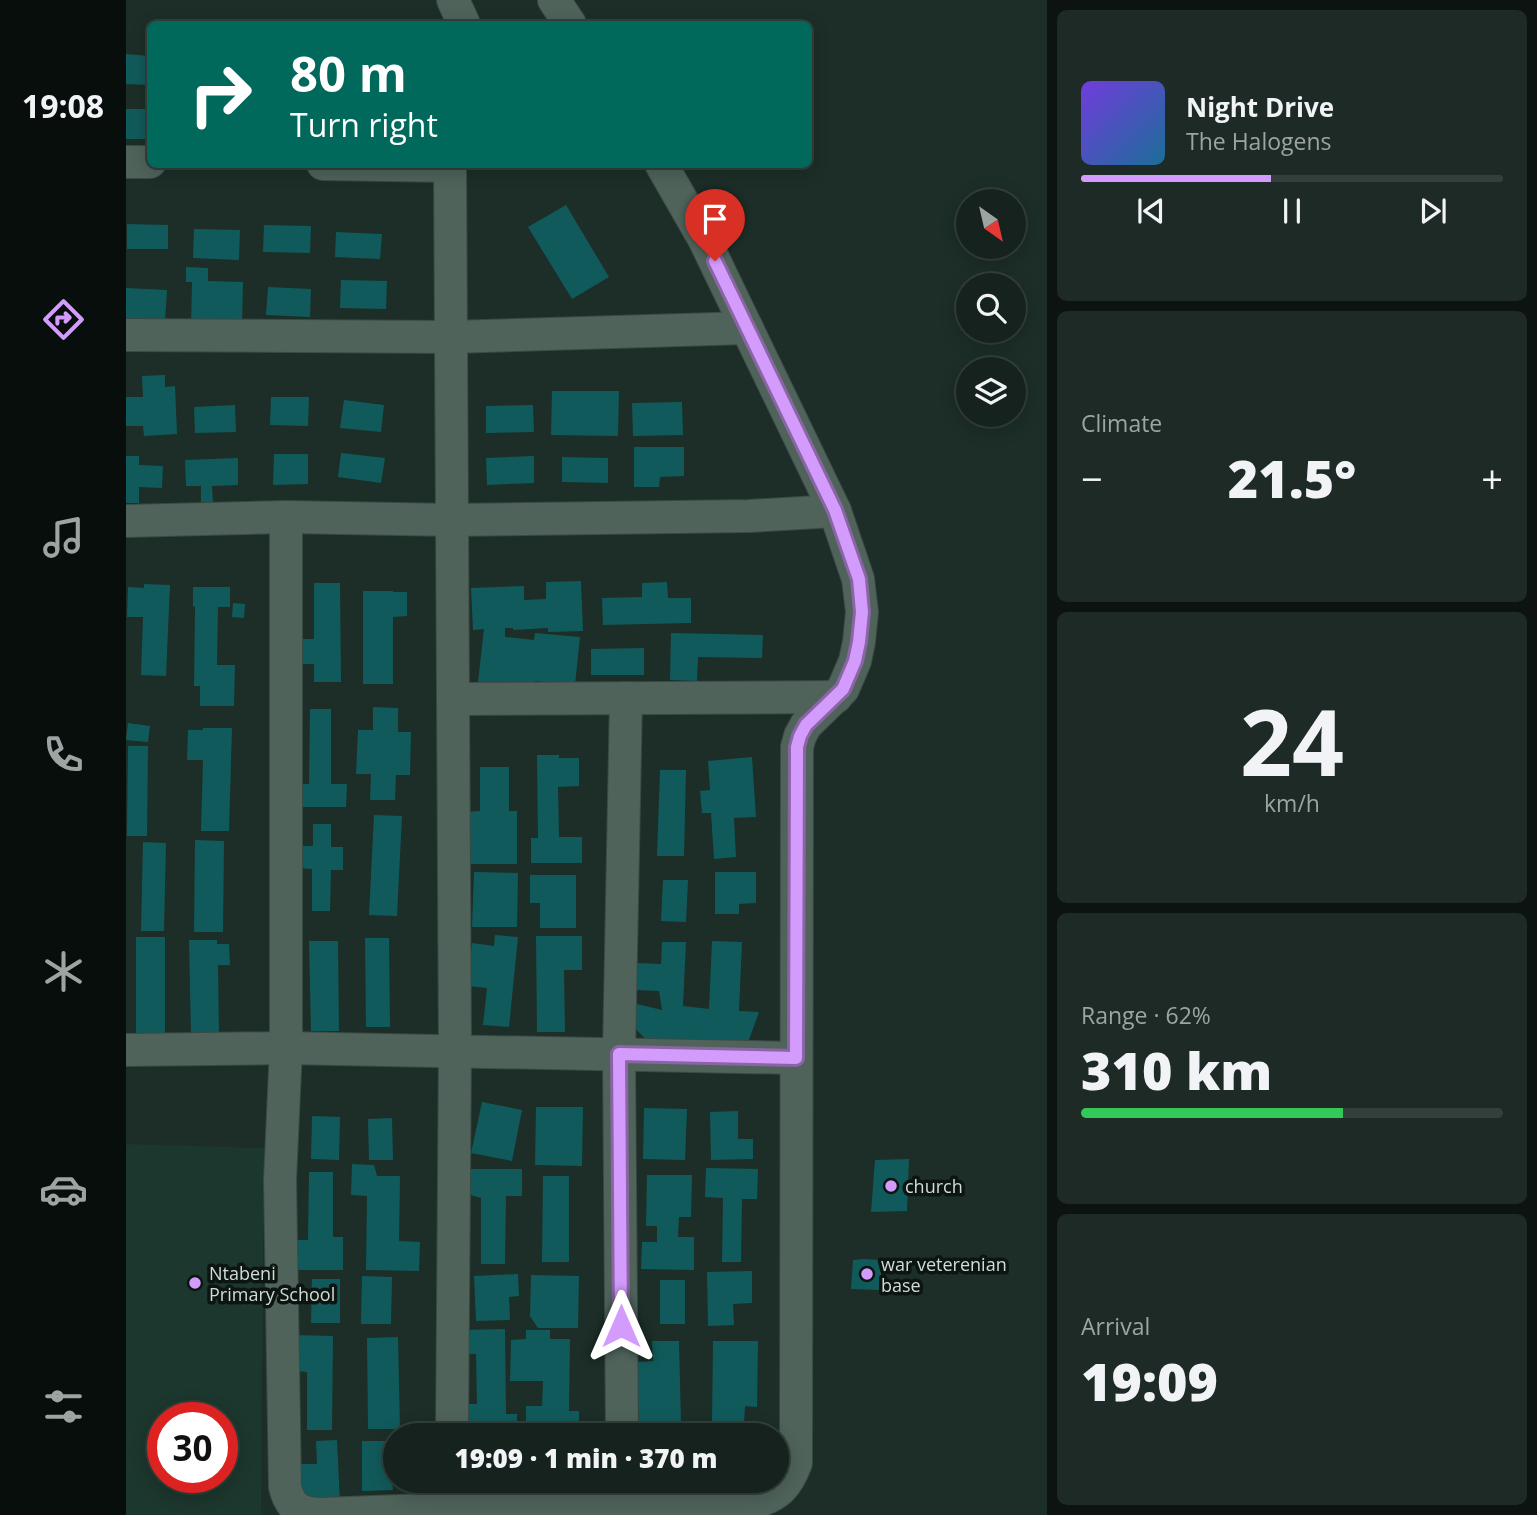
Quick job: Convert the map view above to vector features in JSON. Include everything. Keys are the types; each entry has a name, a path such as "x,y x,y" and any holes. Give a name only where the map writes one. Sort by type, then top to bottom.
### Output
{"street":[{"path":"453,0 463,21"},
{"path":"554,0 568,21"},
{"path":"126,162 147,162"},
{"path":"450,168 455,1050 452,1423"},
{"path":"664,168 704,239 835,510 859,579 862,612 855,661 843,689 806,725 797,747 796,1463 789,1480"},
{"path":"126,335 451,337 747,328"},
{"path":"126,521 286,517 453,520 749,516 835,510"},
{"path":"286,517 286,1048 280,1180 285,1487 288,1498 296,1507 309,1513 452,1495 622,1493 754,1503 776,1493"},
{"path":"454,699 836,697"},
{"path":"622,1423 619,1054 626,698"},
{"path":"126,1050 455,1050 796,1058"}],"shaded area":[{"name":"Ntabeni Primary School","path":"126,1144 264,1148 261,1515 126,1515"}],"building":[{"path":"126,54 147,56 147,85 126,84"},
{"path":"126,109 147,109 147,139 126,139"},
{"path":"566,205 609,277 572,299 528,227"},
{"path":"127,224 168,225 168,249 127,249"},
{"path":"264,225 311,226 310,253 263,252"},
{"path":"194,229 240,230 239,260 193,258"},
{"path":"336,232 382,234 380,259 335,257"},
{"path":"186,267 208,268 208,281 243,282 242,325 191,324 192,282 186,282"},
{"path":"341,280 387,281 386,309 340,308"},
{"path":"268,287 311,289 310,317 266,315"},
{"path":"126,288 167,290 165,320 126,318"},
{"path":"165,375 165,387 175,386 177,434 144,436 143,426 126,426 126,397 143,397 142,376"},
{"path":"552,391 619,391 618,436 551,435"},
{"path":"271,397 309,397 308,426 270,425"},
{"path":"344,400 384,405 381,432 340,428"},
{"path":"682,402 683,435 633,436 632,403"},
{"path":"235,405 236,432 195,433 194,407"},
{"path":"533,405 534,432 486,433 486,406"},
{"path":"634,447 684,447 684,476 660,477 659,487 634,487"},
{"path":"341,453 385,458 381,483 338,477"},
{"path":"274,454 308,454 308,484 273,485"},
{"path":"126,456 139,456 139,465 163,466 162,488 139,487 139,503 126,503"},
{"path":"534,456 534,483 487,485 486,458"},
{"path":"562,457 608,458 608,483 562,482"},
{"path":"238,458 238,485 212,486 213,502 201,502 201,486 186,486 185,460"},
{"path":"581,581 583,631 548,632 548,628 505,628 505,637 534,640 535,633 580,637 575,685 535,681 534,688 478,682 484,629 473,630 471,588 524,586 524,600 546,599 546,582"},
{"path":"667,582 668,598 691,598 691,623 603,625 602,598 642,597 642,583"},
{"path":"314,583 340,583 341,682 314,682 314,664 295,664 295,639 314,639"},
{"path":"144,584 170,585 166,676 141,675 143,617 127,617 128,587 144,588"},
{"path":"193,587 230,587 230,607 218,607 217,665 235,665 234,706 200,706 200,686 194,686"},
{"path":"363,591 407,592 407,616 393,617 393,684 363,684"},
{"path":"233,603 245,604 244,618 232,617"},
{"path":"671,633 763,635 762,658 698,657 697,681 670,680"},
{"path":"644,648 644,675 591,675 591,649"},
{"path":"373,707 398,708 398,732 411,732 410,775 396,775 395,800 370,800 371,774 356,774 358,730 373,730"},
{"path":"310,709 331,709 331,784 347,784 346,807 296,807 296,784 309,784"},
{"path":"128,723 150,726 148,742 126,740"},
{"path":"232,728 229,831 201,831 203,760 187,760 188,730"},
{"path":"128,746 148,746 147,836 127,836"},
{"path":"537,755 579,758 579,786 558,787 559,837 582,837 582,863 531,863 531,838 538,838"},
{"path":"752,757 756,817 734,818 736,857 714,859 711,813 702,813 700,791 710,790 708,761"},
{"path":"480,767 509,767 509,811 517,811 517,864 465,864 465,812 480,811"},
{"path":"660,770 686,770 684,856 657,856"},
{"path":"374,815 402,816 397,916 369,915"},
{"path":"313,824 331,824 331,847 343,847 343,870 331,870 330,911 312,911 312,869 297,868 297,846 313,846"},
{"path":"195,840 224,841 223,932 194,932"},
{"path":"143,842 166,843 164,931 141,931"},
{"path":"474,872 518,873 517,927 472,927"},
{"path":"715,872 756,872 756,903 739,904 739,914 715,914"},
{"path":"530,875 576,875 576,928 540,928 540,903 530,903"},
{"path":"663,880 688,880 686,922 661,921"},
{"path":"495,935 518,937 509,1027 483,1025 487,988 468,986 472,943 494,946"},
{"path":"536,936 582,936 582,970 564,970 565,1032 537,1032"},
{"path":"136,937 165,937 165,1033 136,1033"},
{"path":"365,938 389,938 390,1027 366,1027"},
{"path":"189,940 217,940 217,944 229,944 230,965 218,965 219,1036 191,1036"},
{"path":"309,941 338,941 339,1031 311,1031"},
{"path":"712,941 742,942 739,1011 759,1012 745,1051 654,1048 632,1025 637,1004 662,1010 659,991 636,990 637,963 661,964 662,942 686,942 683,1006 709,1009"},
{"path":"482,1102 522,1110 512,1161 471,1153"},
{"path":"536,1107 583,1107 582,1166 535,1165"},
{"path":"644,1108 687,1109 685,1160 643,1159"},
{"path":"738,1111 738,1139 753,1139 753,1159 711,1160 710,1112"},
{"path":"312,1116 340,1117 339,1160 311,1159"},
{"path":"392,1118 393,1160 369,1160 368,1119"},
{"name":"church","path":"909,1159 907,1211 871,1212 875,1160"},
{"path":"352,1164 374,1165 377,1176 400,1176 399,1241 420,1242 419,1271 366,1270 367,1196 351,1195"},
{"path":"706,1168 758,1169 757,1199 742,1199 741,1262 722,1262 723,1198 705,1197"},
{"path":"467,1169 522,1169 522,1196 506,1196 505,1264 481,1264 481,1198 467,1194"},
{"path":"309,1172 333,1172 333,1237 343,1237 343,1270 291,1270 291,1240 308,1240"},
{"path":"647,1175 692,1175 691,1217 679,1217 678,1237 694,1237 694,1270 641,1269 642,1242 657,1242 657,1226 646,1226"},
{"path":"543,1176 569,1176 569,1262 542,1262"},
{"name":"war veterenian base","path":"853,1260 882,1260 880,1290 851,1289"},
{"path":"752,1271 752,1303 733,1304 734,1325 708,1326 707,1272"},
{"path":"518,1274 519,1296 509,1297 510,1320 476,1321 474,1276"},
{"path":"531,1275 579,1276 578,1328 538,1328 530,1316"},
{"path":"362,1276 392,1277 391,1324 361,1324"},
{"path":"312,1279 340,1279 340,1323 311,1323"},
{"path":"660,1280 685,1280 685,1324 660,1324"},
{"path":"505,1329 506,1414 517,1414 517,1423 466,1423 466,1404 477,1404 476,1354 464,1354 463,1330"},
{"path":"526,1330 550,1330 550,1339 570,1339 569,1411 579,1411 579,1423 526,1423 526,1406 542,1406 543,1381 510,1381 511,1340 526,1339"},
{"path":"296,1335 333,1336 332,1430 307,1430 307,1372 296,1371"},
{"path":"398,1337 400,1423 383,1423 383,1429 368,1429 367,1338"},
{"path":"652,1341 679,1341 681,1423 639,1423 637,1362 653,1361"},
{"path":"713,1341 758,1341 757,1407 745,1406 744,1423 712,1423"},
{"path":"337,1440 340,1504 302,1506 300,1464 317,1464 316,1441"},
{"path":"362,1441 383,1441 383,1490 362,1491"}],"place":[{"name":"church","path":"891,1186"},
{"name":"war veterenian base","path":"867,1274"},
{"name":"Ntabeni Primary School","path":"195,1283"}],"route":[{"path":"621,1326 619,1054 796,1058 797,747 806,725 843,689 855,661 862,612 859,579 835,510 715,261"}]}
